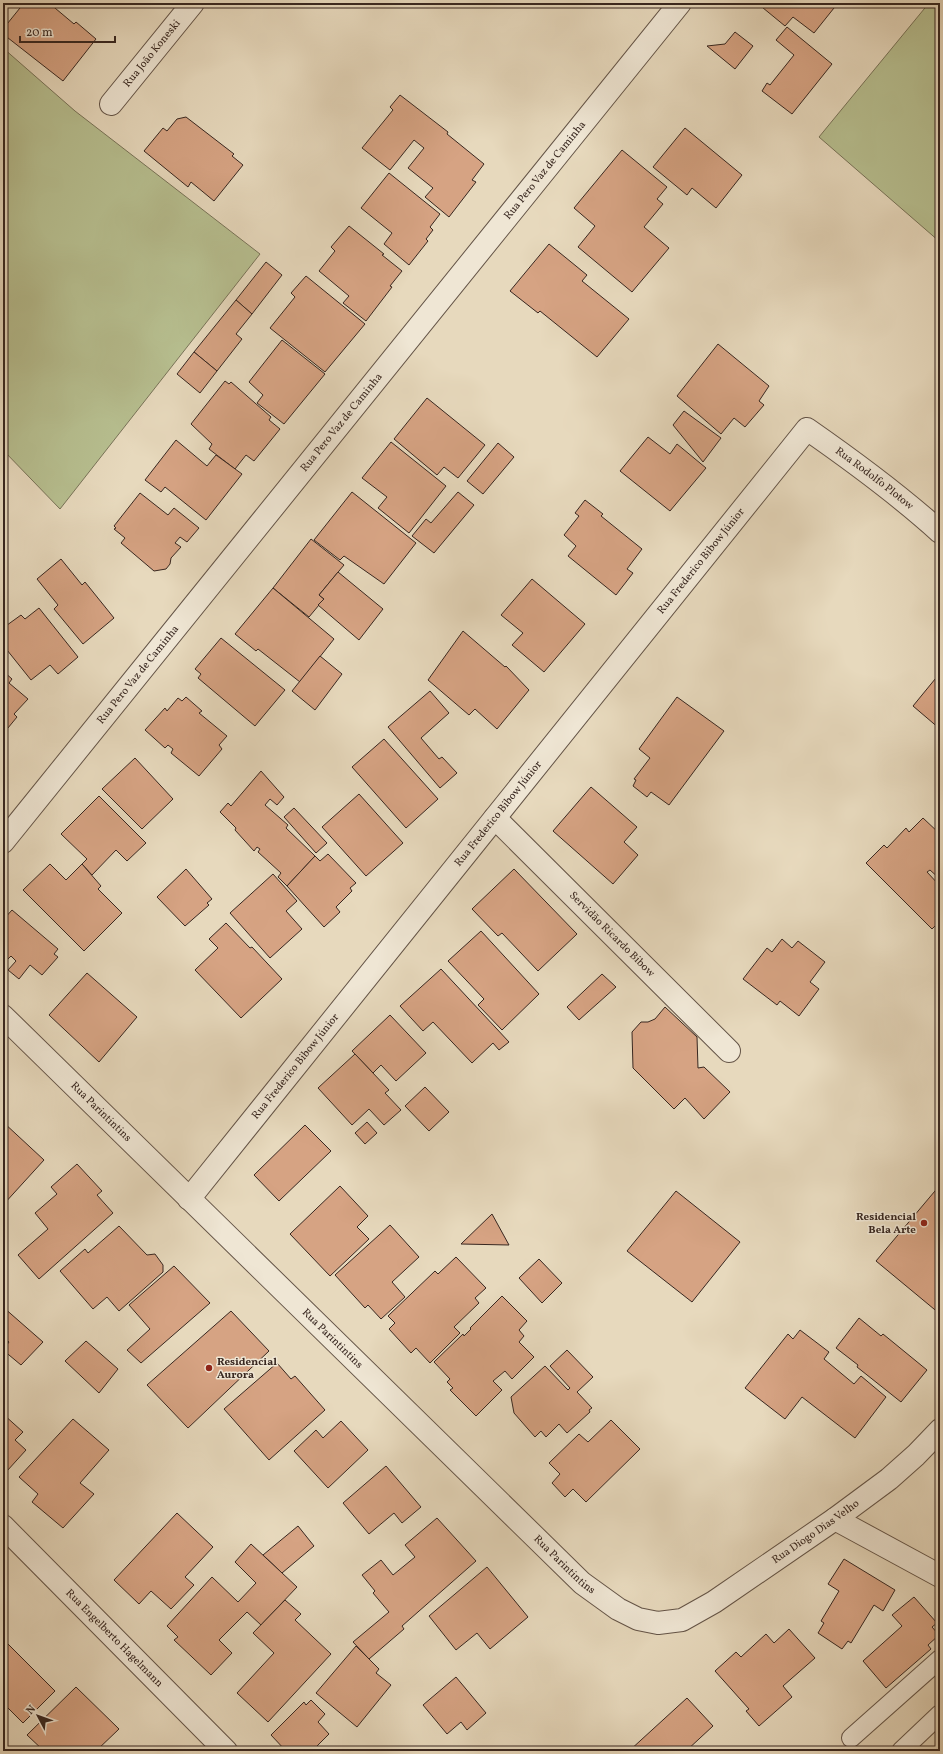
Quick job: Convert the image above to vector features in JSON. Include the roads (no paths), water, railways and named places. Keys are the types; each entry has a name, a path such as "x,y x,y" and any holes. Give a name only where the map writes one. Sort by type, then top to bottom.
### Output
{"street":[{"name":"Rua João Koneski","path":"111,104 193,3"},
{"name":"Rua Pero Vaz de Caminha","path":"3,842 680,3"},
{"name":"Rua Rodolfo Plotow","path":"807,429 849,458 904,500 940,532"},
{"name":"Rua Frederico Bibow Júnior","path":"190,1199 807,429"},
{"name":"Servidão Ricardo Bibow","path":"495,818 729,1051"},
{"name":"Rua Parintintins","path":"3,1016 582,1583 618,1609 638,1619 658,1623 682,1620"},
{"name":"Rua Diogo Dias Velho","path":"682,1620 714,1602 889,1479 916,1456 940,1430"},
{"path":"834,1519 940,1576"},
{"name":"Rua Engelberto Hagelmann","path":"3,1526 226,1751"}],"lane":[{"path":"851,1738 940,1659"},
{"path":"901,1751 940,1714"}],"place":[{"name":"Residencial Bela Arte","path":"924,1223"},
{"name":"Residencial Aurora","path":"209,1368"}]}
